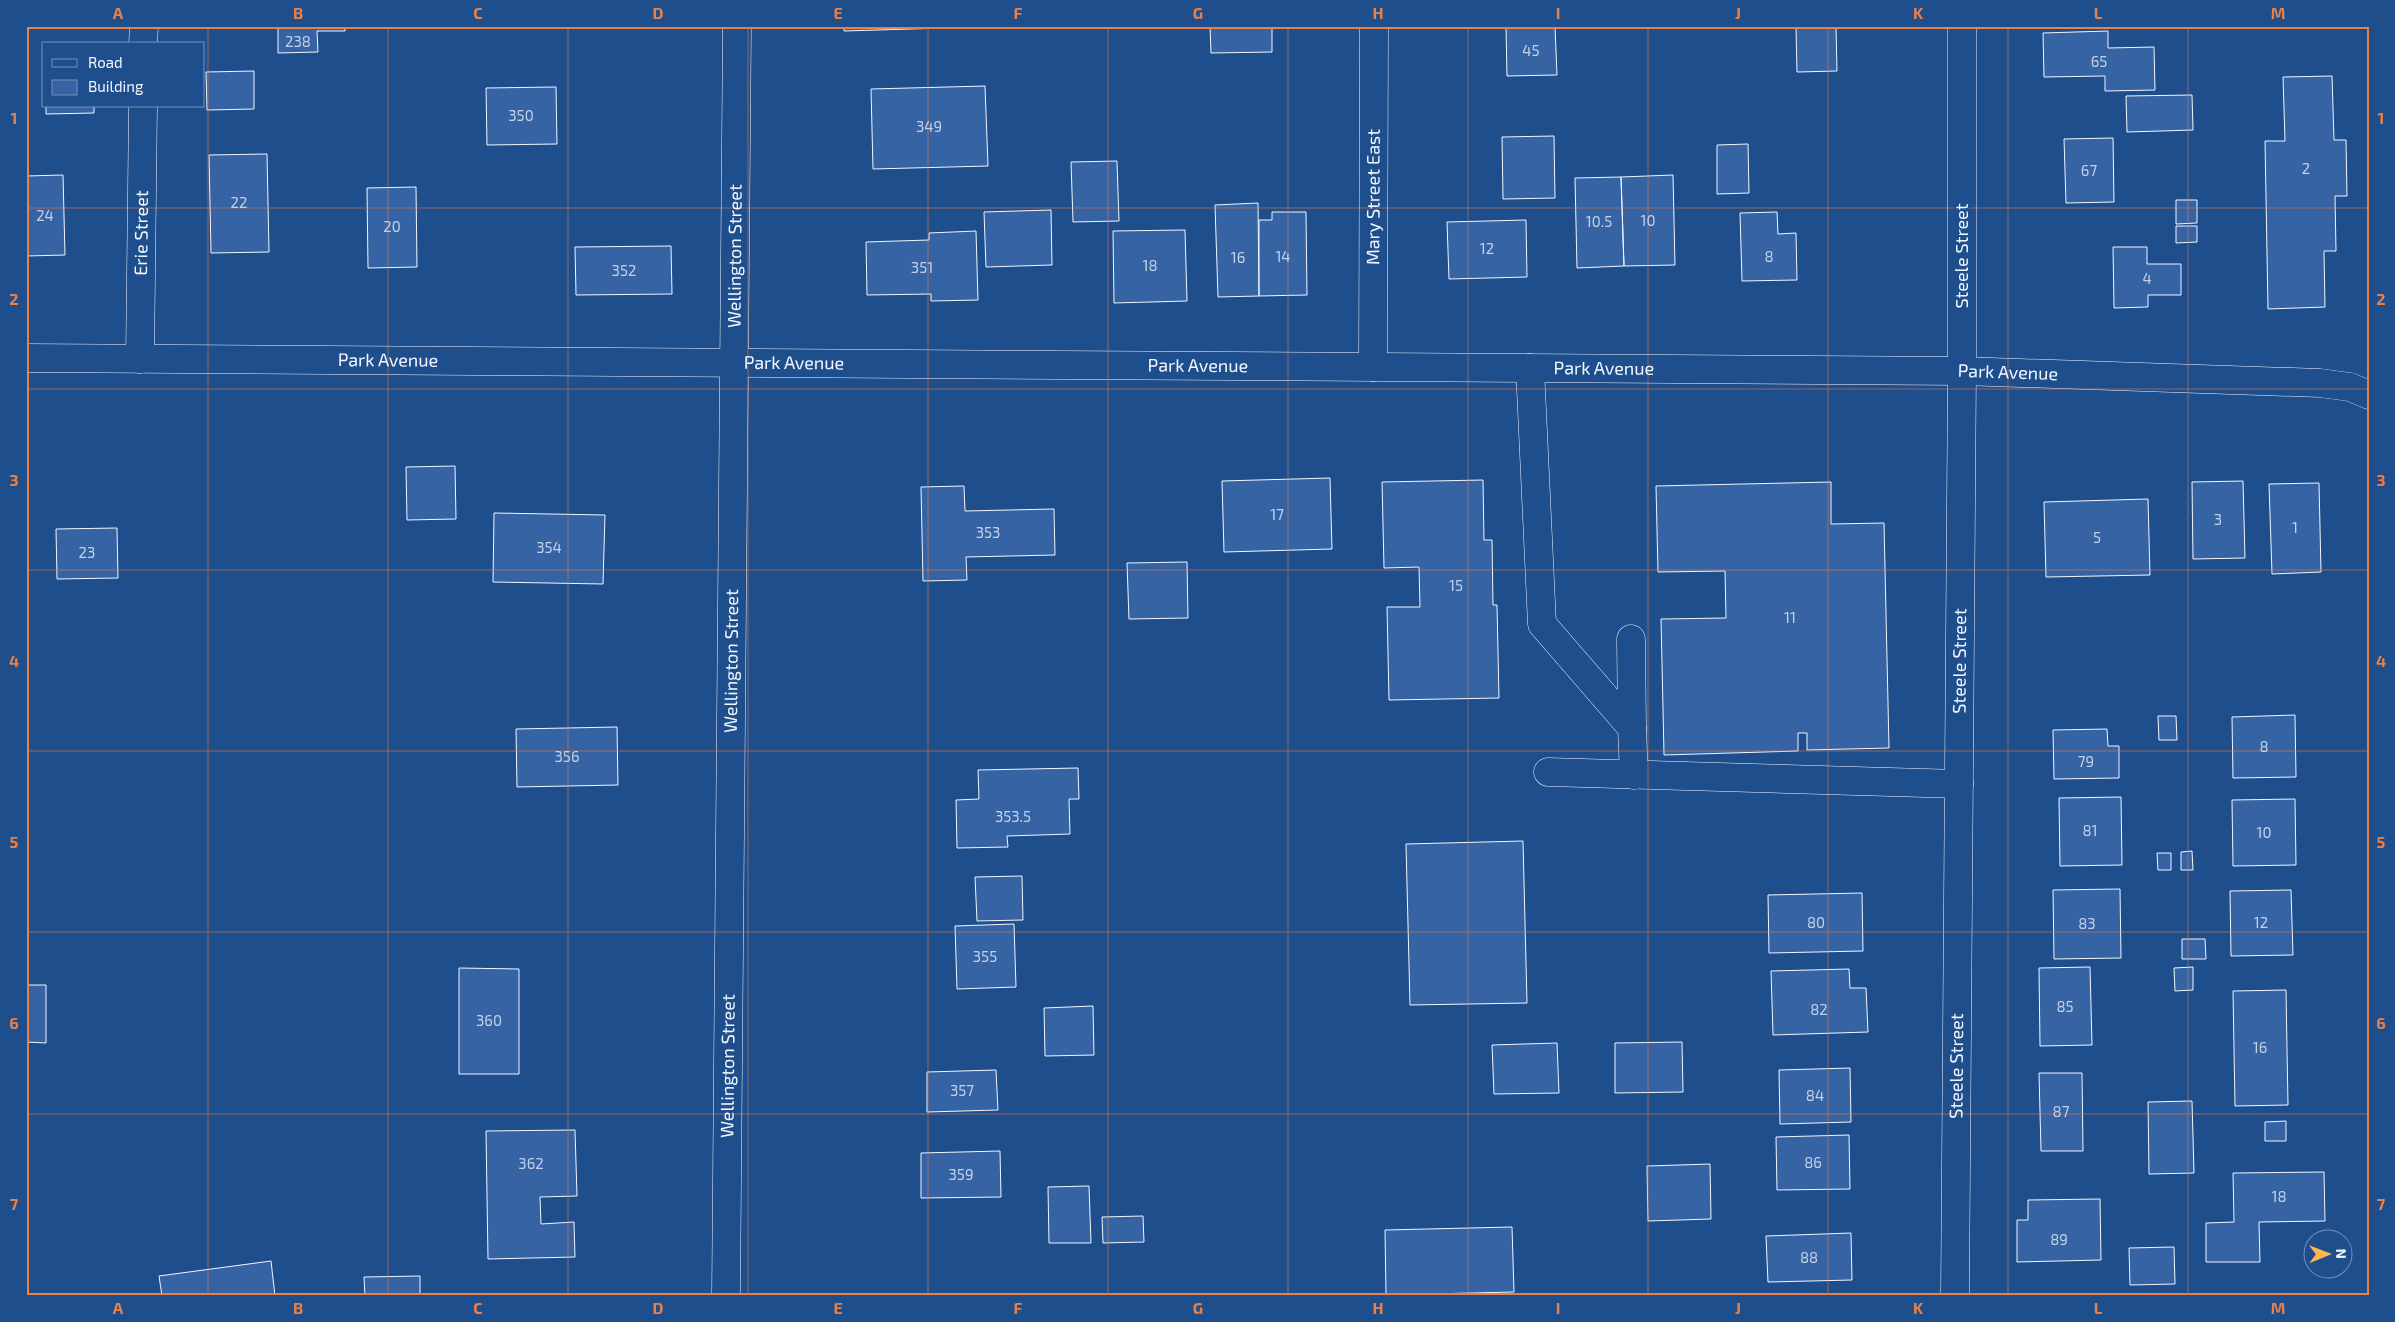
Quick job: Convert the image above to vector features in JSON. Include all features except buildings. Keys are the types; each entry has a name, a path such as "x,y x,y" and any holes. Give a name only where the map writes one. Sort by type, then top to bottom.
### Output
{"street":[{"path":"143,42 144,26"},
{"name":"Wellington Street","path":"726,1296 732,363 737,26"},
{"name":"Mary Street East","path":"1373,367 1374,26"},
{"name":"Steele Street","path":"1955,1296 1962,371 1962,26"},
{"name":"Erie Street","path":"140,359 143,108"},
{"name":"Park Avenue","path":"26,358 1962,371 2320,383 2350,387 2369,395"},
{"path":"1530,368 1542,624 1632,728"},
{"path":"1632,639 1634,775"},
{"path":"1548,772 1959,784"}]}
